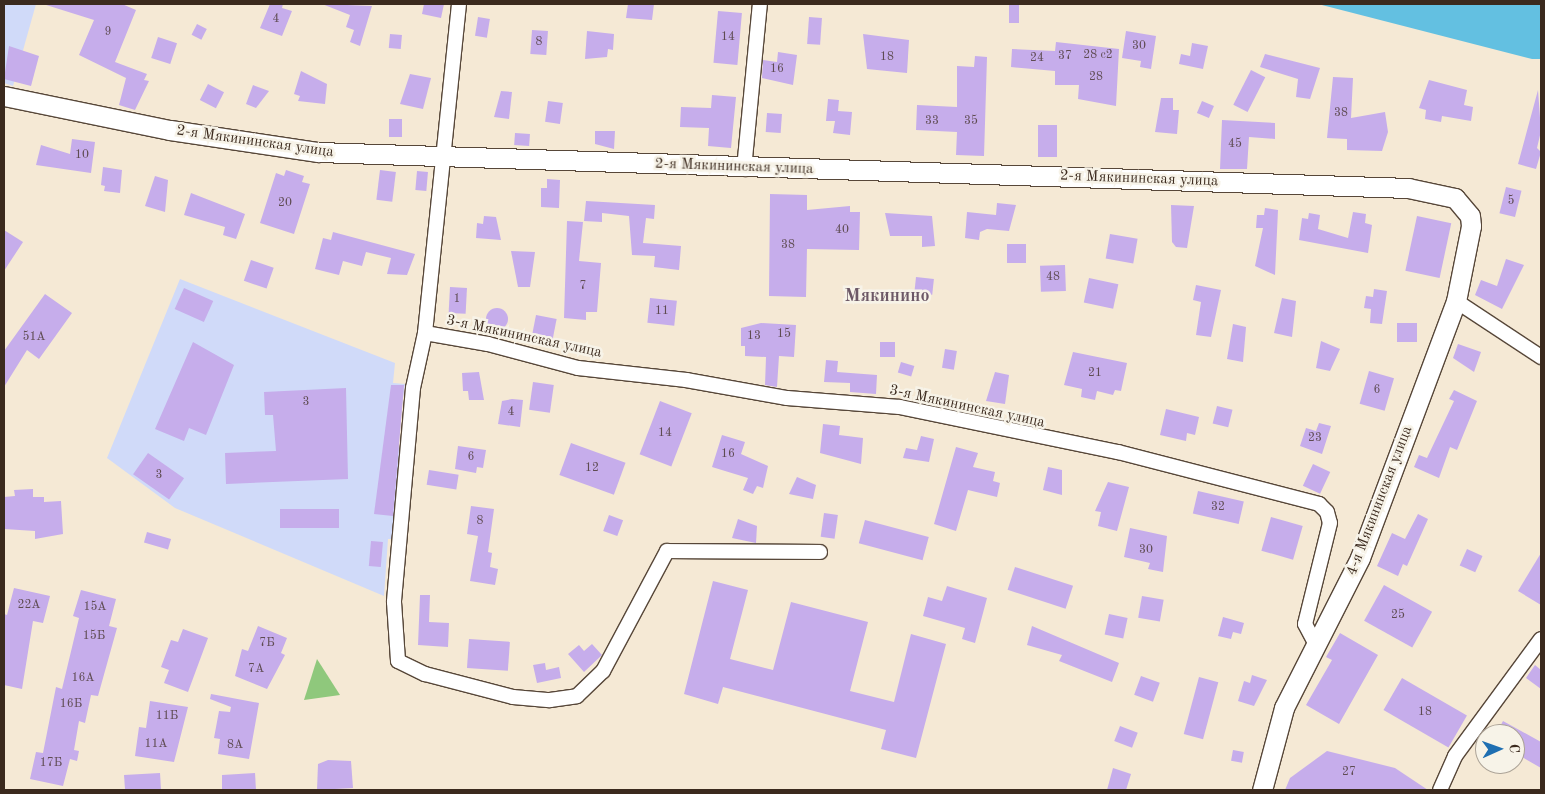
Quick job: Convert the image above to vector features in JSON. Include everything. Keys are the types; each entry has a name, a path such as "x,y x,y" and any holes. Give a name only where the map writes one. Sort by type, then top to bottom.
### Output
{"street":[{"path":"460,4 446,155 425,333 413,388 394,602 394,652 406,667 513,697 550,700 576,696 603,671 667,551 820,552"},
{"path":"744,168 760,4"},
{"name":"2-я Мякининская улица","path":"4,96 277,148 744,168 1408,188 1440,192 1465,207"},
{"name":"4-я Мякининская улица","path":"1262,789 1284,708 1317,647 1360,558 1456,301 1471,226 1465,207"},
{"path":"1456,301 1541,357"},
{"name":"3-я Мякининская улица","path":"425,333 488,344 578,368 686,380 787,398 900,407 1118,452 1319,504 1327,512 1330,523 1305,624 1317,647"},
{"path":"1440,790 1455,756 1541,639"}],"shaded area":[{"path":"4,4 36,4 13,86 4,83"},
{"path":"180,279 395,363 393,383 405,384 396,447 404,448 393,539 388,539 384,596 175,508 107,458"}],"green space":[{"path":"317,659 340,695 304,700"}],"water":[{"path":"1318,4 1541,4 1541,59 1532,59"}],"building":[{"path":"43,4 122,4 136,10 115,62 147,74 144,80 149,81 135,110 119,105 126,78 79,55 94,20"},
{"path":"270,4 283,4 282,8 292,11 282,36 260,28"},
{"path":"322,4 372,6 360,46 350,42 354,30 346,27 350,15"},
{"path":"424,4 444,4 441,18 422,14"},
{"path":"628,4 654,4 652,20 626,18"},
{"path":"1009,4 1019,4 1019,23 1009,23"},
{"path":"718,11 742,13 737,65 713,63"},
{"path":"478,17 490,19 487,38 475,36"},
{"path":"809,17 822,18 820,45 807,44"},
{"path":"197,24 207,29 201,40 192,35"},
{"path":"532,30 548,31 546,55 530,54"},
{"path":"587,31 614,34 613,50 608,49 607,57 585,59"},
{"path":"1126,31 1156,36 1151,69 1140,67 1141,61 1122,58"},
{"path":"390,34 402,35 401,49 389,48"},
{"path":"863,34 909,40 907,73 867,69"},
{"path":"158,37 177,43 170,64 151,58"},
{"path":"1056,42 1119,49 1116,106 1078,99 1079,85 1055,85 1055,71 1011,67 1012,49 1055,51"},
{"path":"1192,43 1208,46 1203,69 1179,64 1181,54 1190,56"},
{"path":"9,46 39,56 31,86 4,79"},
{"path":"778,52 797,55 793,85 762,78 763,60 777,62"},
{"path":"1265,54 1320,68 1310,99 1296,97 1298,79 1260,67"},
{"path":"975,56 987,57 984,156 956,155 957,132 916,130 917,105 957,107 957,66 974,67"},
{"path":"1251,70 1265,77 1248,112 1233,105"},
{"path":"301,71 327,84 325,104 298,101 300,96 294,94"},
{"path":"410,74 431,78 423,109 400,104"},
{"path":"1333,77 1353,78 1351,118 1385,112 1388,132 1382,151 1347,150 1347,139 1327,138"},
{"path":"1429,80 1467,90 1464,105 1473,107 1471,121 1442,116 1441,122 1425,119 1426,110 1419,108"},
{"path":"208,84 224,92 216,108 200,100"},
{"path":"253,85 269,91 256,108 246,104"},
{"path":"1538,90 1541,131 1537,148 1541,152 1536,169 1518,164"},
{"path":"501,91 512,92 509,119 494,117"},
{"path":"712,95 736,97 731,148 708,146 709,128 680,127 681,107 711,108"},
{"path":"1161,98 1173,98 1173,110 1179,110 1177,134 1155,132"},
{"path":"828,99 839,100 838,111 852,112 850,135 833,133 835,121 826,121"},
{"path":"548,101 563,103 560,124 545,122"},
{"path":"1202,101 1214,106 1209,118 1197,113"},
{"path":"767,113 782,114 781,133 766,132"},
{"path":"389,119 402,119 402,137 389,137"},
{"path":"1222,120 1275,123 1275,139 1249,137 1247,169 1220,169"},
{"path":"1038,125 1057,125 1057,157 1038,157"},
{"path":"595,131 615,131 614,149 595,144"},
{"path":"515,133 530,134 529,146 514,145"},
{"path":"72,139 95,142 91,173 36,165 41,145 70,154"},
{"path":"103,167 122,170 120,193 104,191 105,186 101,185"},
{"path":"286,170 304,176 302,182 310,184 294,234 260,223 276,173 284,176"},
{"path":"380,170 396,172 392,202 376,200"},
{"path":"417,171 428,172 426,191 415,190"},
{"path":"155,176 168,180 165,212 145,206"},
{"path":"547,179 560,180 559,208 541,207 541,188 547,188"},
{"path":"1506,187 1522,191 1515,217 1499,213"},
{"path":"191,193 245,214 236,239 223,235 225,227 184,215"},
{"path":"770,194 807,195 807,210 850,206 850,212 860,212 859,250 807,249 806,297 769,296"},
{"path":"586,201 655,205 654,219 646,218 643,243 681,246 679,270 654,267 655,256 632,255 629,216 602,213 602,222 584,221"},
{"path":"997,203 1016,205 1009,231 987,229 980,232 979,240 965,238 967,212 996,215"},
{"path":"1171,205 1194,206 1187,248 1176,247 1172,242"},
{"path":"1265,208 1278,210 1275,275 1255,266 1263,228 1256,228 1257,215 1264,215"},
{"path":"1353,212 1366,214 1365,223 1372,225 1368,253 1299,240 1302,218 1308,219 1309,213 1320,215 1318,229 1348,238"},
{"path":"885,213 932,216 935,246 922,247 922,236 890,236"},
{"path":"484,216 496,217 501,240 476,238 477,223 483,224"},
{"path":"1417,216 1451,223 1440,278 1405,271"},
{"path":"567,221 583,222 579,261 601,263 597,312 586,312 586,320 564,318"},
{"path":"4,230 23,242 4,271"},
{"path":"333,232 415,254 407,275 387,274 391,258 366,252 362,266 343,261 339,275 315,269 323,238 331,240"},
{"path":"1110,234 1138,239 1133,263 1106,259"},
{"path":"1007,244 1026,244 1026,263 1007,263"},
{"path":"511,251 535,252 530,287 518,287"},
{"path":"1506,259 1524,265 1502,309 1475,295 1481,280 1497,286"},
{"path":"251,260 274,268 267,289 244,281"},
{"path":"1065,265 1066,291 1041,292 1040,266"},
{"path":"916,277 934,279 932,295 914,293"},
{"path":"1089,278 1118,284 1113,309 1084,302"},
{"path":"1196,285 1221,290 1211,337 1196,335 1201,302 1193,300"},
{"path":"450,287 467,288 466,314 449,313"},
{"path":"184,288 213,301 204,322 175,309"},
{"path":"1374,289 1387,291 1382,324 1370,323 1371,309 1364,308 1366,296 1373,297"},
{"path":"45,294 72,313 39,359 27,350 4,387 4,351"},
{"path":"650,298 677,301 674,326 647,323"},
{"path":"1282,298 1296,301 1292,337 1274,333"},
{"path":"497,308 505,311 508,319 505,327 497,330 489,327 486,319 489,311"},
{"path":"536,315 557,319 552,343 531,339"},
{"path":"761,323 796,325 794,357 779,356 777,387 765,385 766,357 745,356 745,346 741,346 741,328"},
{"path":"1397,323 1417,323 1417,342 1397,342"},
{"path":"1233,324 1246,327 1243,362 1227,359"},
{"path":"1321,341 1340,349 1330,371 1316,368"},
{"path":"193,342 234,365 206,435 189,428 184,441 155,429"},
{"path":"880,342 895,342 895,357 880,357"},
{"path":"1458,344 1481,352 1474,372 1453,358"},
{"path":"945,349 957,351 954,370 942,368"},
{"path":"1073,352 1127,363 1121,391 1115,390 1113,395 1097,391 1095,400 1081,397 1082,389 1064,385"},
{"path":"826,360 838,361 837,372 877,375 876,394 850,392 850,383 824,382"},
{"path":"901,362 914,366 911,377 898,373"},
{"path":"1369,371 1394,378 1385,411 1360,404"},
{"path":"479,372 484,400 469,400 468,391 463,391 462,373"},
{"path":"995,372 1009,375 1005,404 986,401"},
{"path":"533,382 554,385 550,413 529,410"},
{"path":"391,385 404,385 393,516 374,514"},
{"path":"346,388 348,479 226,484 225,453 276,451 273,415 265,415 264,392"},
{"path":"1454,390 1477,401 1457,450 1450,447 1439,478 1414,467 1419,455 1427,458 1454,401 1449,399"},
{"path":"512,399 523,400 520,427 498,424 502,401"},
{"path":"660,401 692,413 671,466 640,454"},
{"path":"1217,406 1233,410 1228,427 1213,423"},
{"path":"1166,409 1199,417 1195,435 1187,433 1186,441 1160,435"},
{"path":"1319,423 1331,426 1322,454 1300,446 1306,428 1316,431"},
{"path":"823,424 840,426 839,435 863,438 861,464 820,453"},
{"path":"722,435 745,442 741,454 768,466 763,488 757,486 753,494 743,490 748,478 712,467"},
{"path":"921,436 934,439 929,462 903,458 906,448 917,450"},
{"path":"571,443 626,463 614,495 559,475"},
{"path":"458,446 486,450 483,468 477,467 476,473 455,469"},
{"path":"956,447 978,453 973,467 995,472 993,481 1000,483 997,497 968,490 956,531 934,524"},
{"path":"148,453 184,478 169,500 133,474"},
{"path":"1313,464 1330,472 1320,494 1303,486"},
{"path":"1048,467 1062,470 1062,495 1043,490"},
{"path":"429,470 459,475 456,490 427,485"},
{"path":"797,477 816,485 813,499 789,494"},
{"path":"1108,482 1129,487 1117,531 1098,526 1101,512 1095,511"},
{"path":"33,489 33,497 44,497 44,502 61,501 63,534 35,539 35,531 4,529 4,497 15,496 14,490"},
{"path":"1198,491 1244,502 1239,524 1193,513"},
{"path":"471,506 494,509 488,552 492,553 490,567 498,569 495,585 470,581 478,536 467,534"},
{"path":"280,509 339,509 339,528 280,528"},
{"path":"824,513 838,515 835,539 821,537"},
{"path":"1418,514 1428,519 1407,566 1403,564 1398,576 1377,566 1392,533 1405,539"},
{"path":"609,515 623,520 617,536 603,531"},
{"path":"1271,517 1303,526 1293,560 1261,551"},
{"path":"738,519 757,526 756,543 732,538"},
{"path":"865,520 929,537 923,560 859,543"},
{"path":"1130,528 1167,536 1163,572 1148,569 1150,563 1124,557"},
{"path":"147,532 171,539 168,549 144,543"},
{"path":"371,541 383,542 381,567 369,566"},
{"path":"1467,549 1483,556 1475,572 1460,565"},
{"path":"1541,553 1541,605 1518,591"},
{"path":"1015,567 1073,586 1066,609 1008,590"},
{"path":"713,581 748,590 730,659 773,670 791,602 868,622 850,691 894,702 911,634 946,644 916,758 881,749 886,730 723,687 718,704 684,694"},
{"path":"1384,585 1432,612 1412,648 1364,621"},
{"path":"947,586 987,598 975,643 962,639 965,628 923,616 928,597 942,601"},
{"path":"14,588 50,596 43,623 33,621 22,689 4,685 4,614 7,615"},
{"path":"81,590 116,599 109,626 117,628 98,696 91,695 85,723 79,721 74,750 79,751 77,761 70,759 63,786 30,779 36,752 43,753 56,687 62,689 79,618 73,616"},
{"path":"420,595 430,595 429,622 449,623 448,647 418,645"},
{"path":"1142,596 1164,600 1160,621 1138,618"},
{"path":"1109,614 1128,618 1123,638 1105,635"},
{"path":"1223,617 1244,623 1241,634 1233,632 1231,639 1218,636"},
{"path":"258,626 287,638 281,653 285,655 267,689 235,676 242,649 248,651"},
{"path":"1032,626 1119,663 1112,682 1059,661 1062,655 1027,645"},
{"path":"183,629 208,638 188,692 164,683 169,670 161,667 171,640 178,642"},
{"path":"1340,633 1378,655 1339,724 1306,705 1332,660 1326,657"},
{"path":"469,639 510,642 508,671 467,668"},
{"path":"592,644 602,655 584,672 568,654 579,645 584,651"},
{"path":"545,663 546,670 559,667 561,678 537,683 533,665"},
{"path":"1535,665 1541,670 1541,689 1526,678"},
{"path":"1252,675 1267,680 1254,706 1238,701 1244,681 1250,683"},
{"path":"1141,676 1160,683 1153,702 1134,695"},
{"path":"1199,677 1218,682 1203,739 1184,734"},
{"path":"1402,678 1467,716 1448,748 1384,710"},
{"path":"211,694 259,703 249,759 218,754 220,739 214,738 219,711 230,712 231,707 210,699"},
{"path":"150,701 188,707 174,762 135,756 139,727 146,728"},
{"path":"1120,726 1138,733 1132,748 1114,741"},
{"path":"1525,733 1541,742 1541,768 1525,759"},
{"path":"1233,750 1244,752 1242,763 1231,761"},
{"path":"1327,751 1395,768 1428,790 1285,790 1290,778"},
{"path":"328,760 351,761 353,788 317,790 318,764"},
{"path":"1113,768 1131,774 1126,790 1107,790"},
{"path":"160,773 161,790 125,789 124,775"},
{"path":"255,773 256,790 222,790 222,775"}],"district":[{"name":"Мякинино","path":"887,296"}]}
